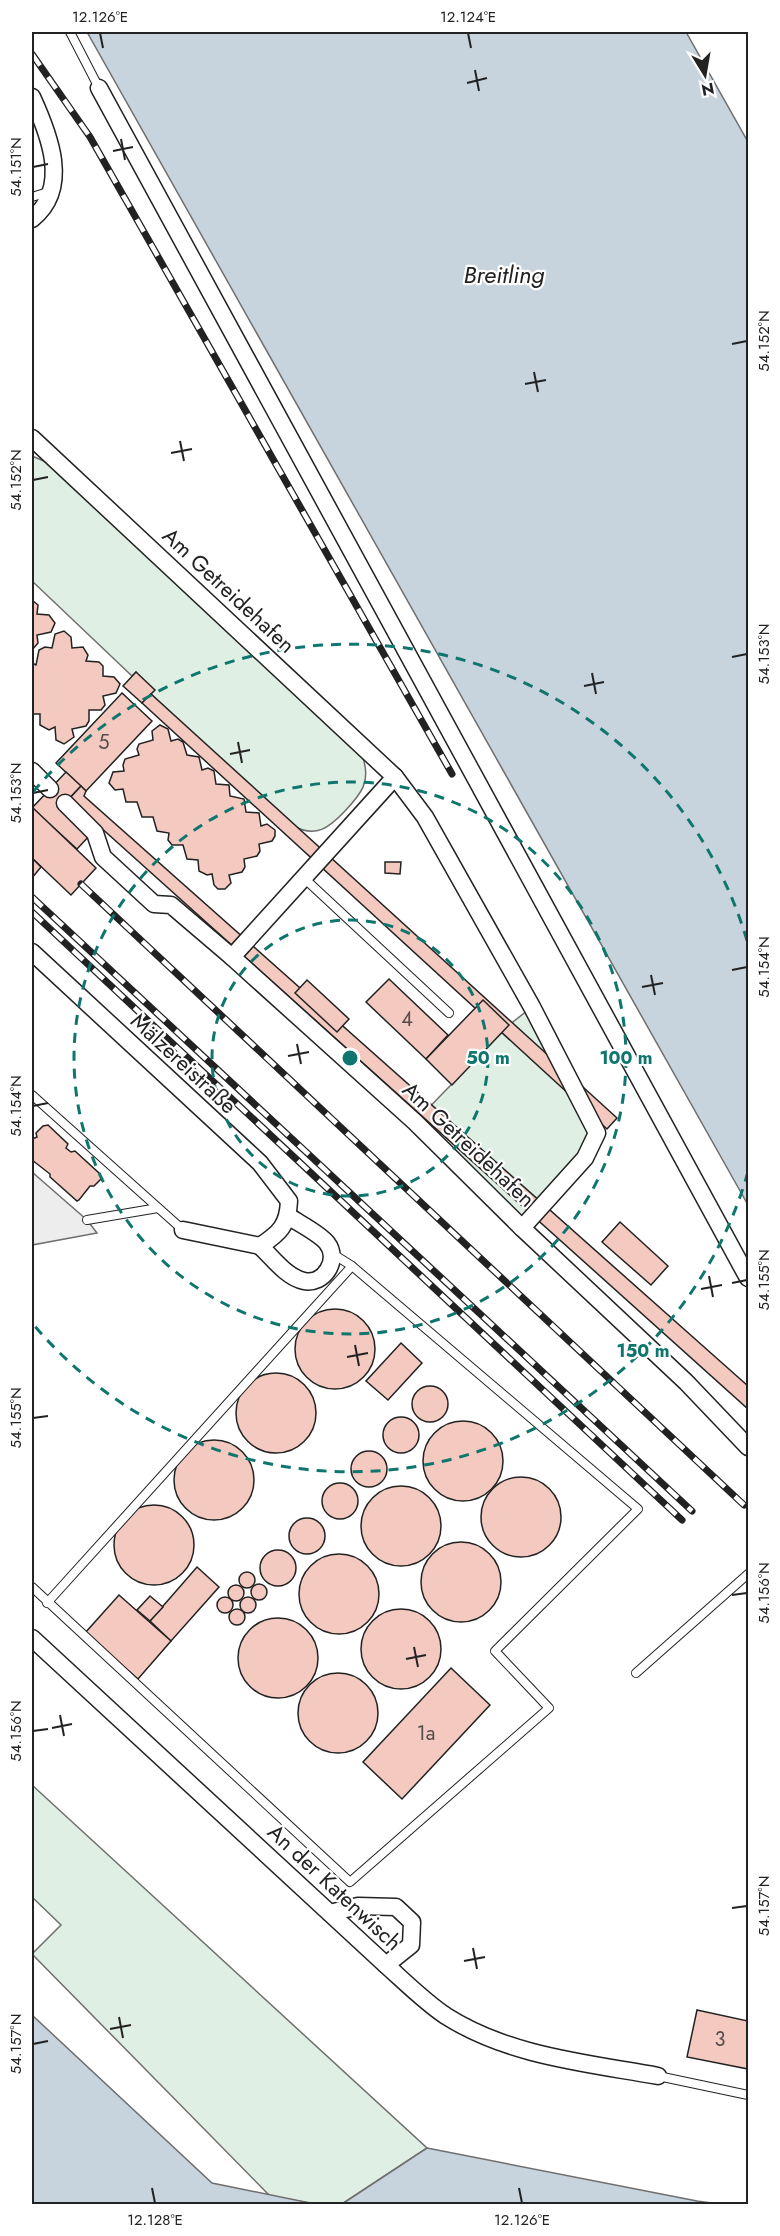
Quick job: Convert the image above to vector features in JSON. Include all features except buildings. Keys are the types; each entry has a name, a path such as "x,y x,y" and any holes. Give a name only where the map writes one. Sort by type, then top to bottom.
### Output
{"street":[{"path":"99,88 748,1278"},
{"path":"32,97 51,143 55,172 51,191 32,219"},
{"name":"Am Getreidehafen","path":"32,438 395,777 425,817 532,1007 597,1133 585,1158 522,1228 415,1122 232,957 171,905 154,904 103,857 94,833 65,803"},
{"path":"32,771 50,789"},
{"path":"232,957 395,777"},
{"name":"Mälzereistraße","path":"32,952 260,1163 289,1201 288,1216"},
{"path":"183,1230 260,1246 292,1276 306,1281 319,1278 331,1267 333,1254 327,1242 288,1216 281,1233 260,1246"},
{"path":"522,1228 686,1382 748,1447"},
{"name":"An der Katenwisch","path":"32,1638 386,1965 445,2015 484,2036 531,2052 658,2076"},
{"path":"330,1913 358,1906 396,1906 412,1922 411,1945 386,1965"}],"lane":[{"path":"70,32 99,88"},
{"path":"32,197 51,191"},
{"path":"305,879 449,1013"},
{"path":"32,1095 183,1230"},
{"path":"87,1220 158,1208"},
{"path":"32,1587 350,1882 549,1708 495,1651 638,1509 352,1266 333,1254"},
{"path":"47,1603 352,1266"},
{"path":"636,1673 748,1574"},
{"path":"658,2076 748,2095"}],"green space":[{"path":"32,456 46,462 363,758 366,774 363,787 356,799 333,822 315,831 293,826 151,694 136,672 132,676 32,581"},
{"path":"532,1007 597,1133 522,1228 415,1122 509,1025"},
{"path":"32,1785 427,2148 342,2204 315,2204 270,2196 32,1954 61,1925 32,1897"}],"shaded area":[{"path":"32,1172 87,1220 97,1233 32,1245"}],"water":[{"name":"Breitling","path":"87,32 686,32 748,142 748,1205"},
{"path":"32,2015 212,2183 315,2204 32,2204"},
{"path":"427,2148 697,2201 719,2204 342,2204"}],"railway":[{"path":"32,54 90,137 452,774"},
{"path":"81,884 744,1505"},
{"path":"32,897 692,1511"},
{"path":"32,912 682,1520"}]}
